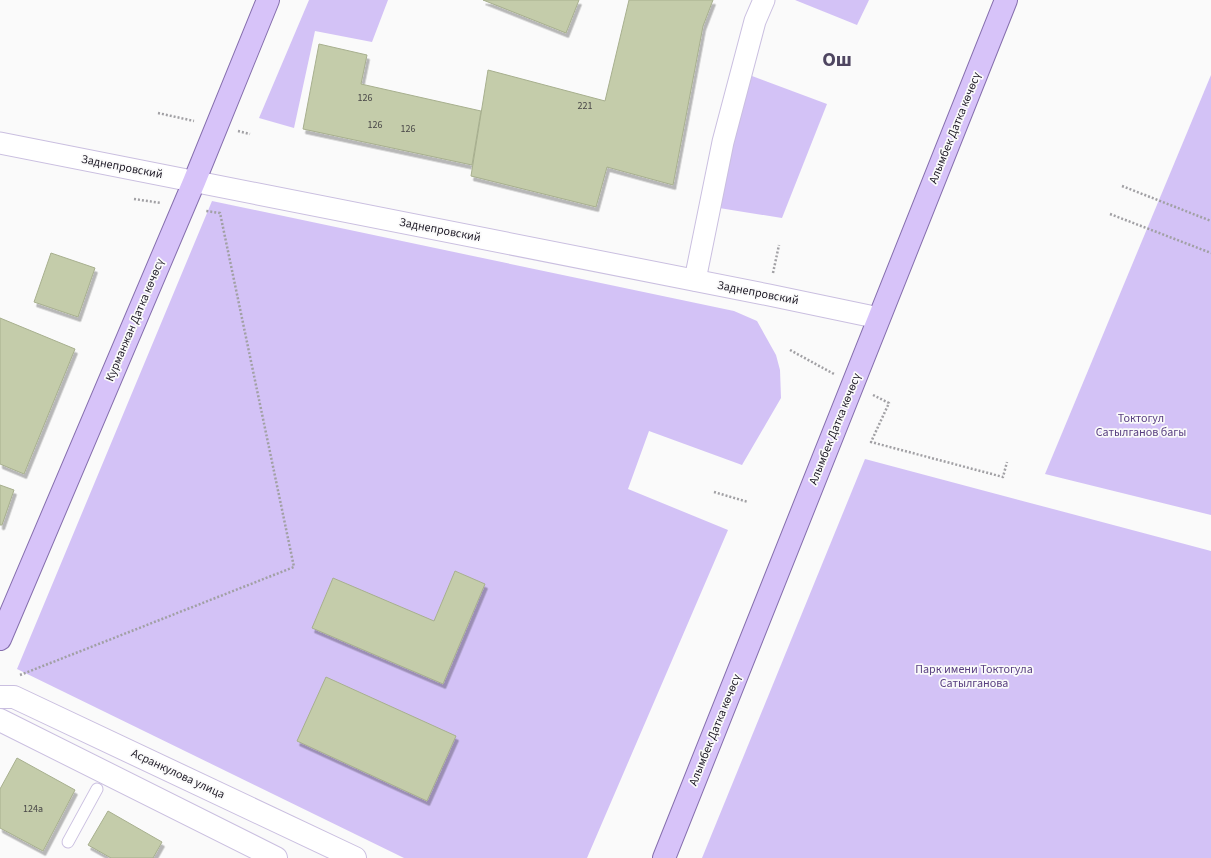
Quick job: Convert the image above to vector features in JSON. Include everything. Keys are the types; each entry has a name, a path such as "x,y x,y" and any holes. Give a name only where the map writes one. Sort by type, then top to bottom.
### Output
{"main road":[{"name":"Курманжан Датка көчөсү","path":"0,639 194,182 268,0"},
{"name":"Алымбек Датка көчөсү","path":"664,858 1006,0"},
{"name":"Асранкулова улица","path":"0,696 14,697 355,858"},
{"path":"0,720 276,858"}],"street":[{"path":"695,280 723,142 755,21 764,0"},
{"name":"Заднепровский","path":"0,143 695,280 879,318"}],"lane":[{"path":"68,842 97,789"}],"path":[{"path":"1122,186 1211,221"},
{"path":"15,677 294,567 220,213"},
{"path":"1110,214 1211,253"},
{"path":"769,295 779,244"},
{"path":"871,442 1003,477 1007,462"},
{"path":"714,492 748,502"}],"green space":[{"path":"309,0 388,0 372,42 315,31 294,128 259,118"},
{"path":"795,0 869,0 857,25"},
{"path":"744,73 827,104 782,218 713,207"},
{"name":"Токтогул Сатылганов багы","path":"1211,75 1211,515 1045,474"},
{"path":"212,201 734,311 757,321 776,355 780,370 781,398 742,465 649,431 628,489 728,530 587,858 404,858 17,669"},
{"name":"Парк имени Токтогула Сатылганова","path":"865,459 1211,551 1211,858 702,858"}],"building":[{"path":"483,0 579,0 566,33"},
{"path":"629,0 713,0 703,26 673,185 607,167 596,207 471,176 488,70 605,101"},
{"path":"319,44 367,55 361,84 481,111 472,165 303,129"},
{"path":"51,253 95,268 78,317 34,302"},
{"path":"0,318 75,349 24,474 0,464"},
{"path":"0,485 14,490 2,525 0,525"},
{"path":"455,571 485,584 443,684 312,628 333,578 434,621"},
{"path":"326,677 456,736 427,801 297,741"},
{"path":"17,758 75,790 43,851 0,828 0,789"},
{"path":"108,811 162,842 153,858 111,858 88,845"}],"district":[{"name":"Ош","path":"837,60"}]}
